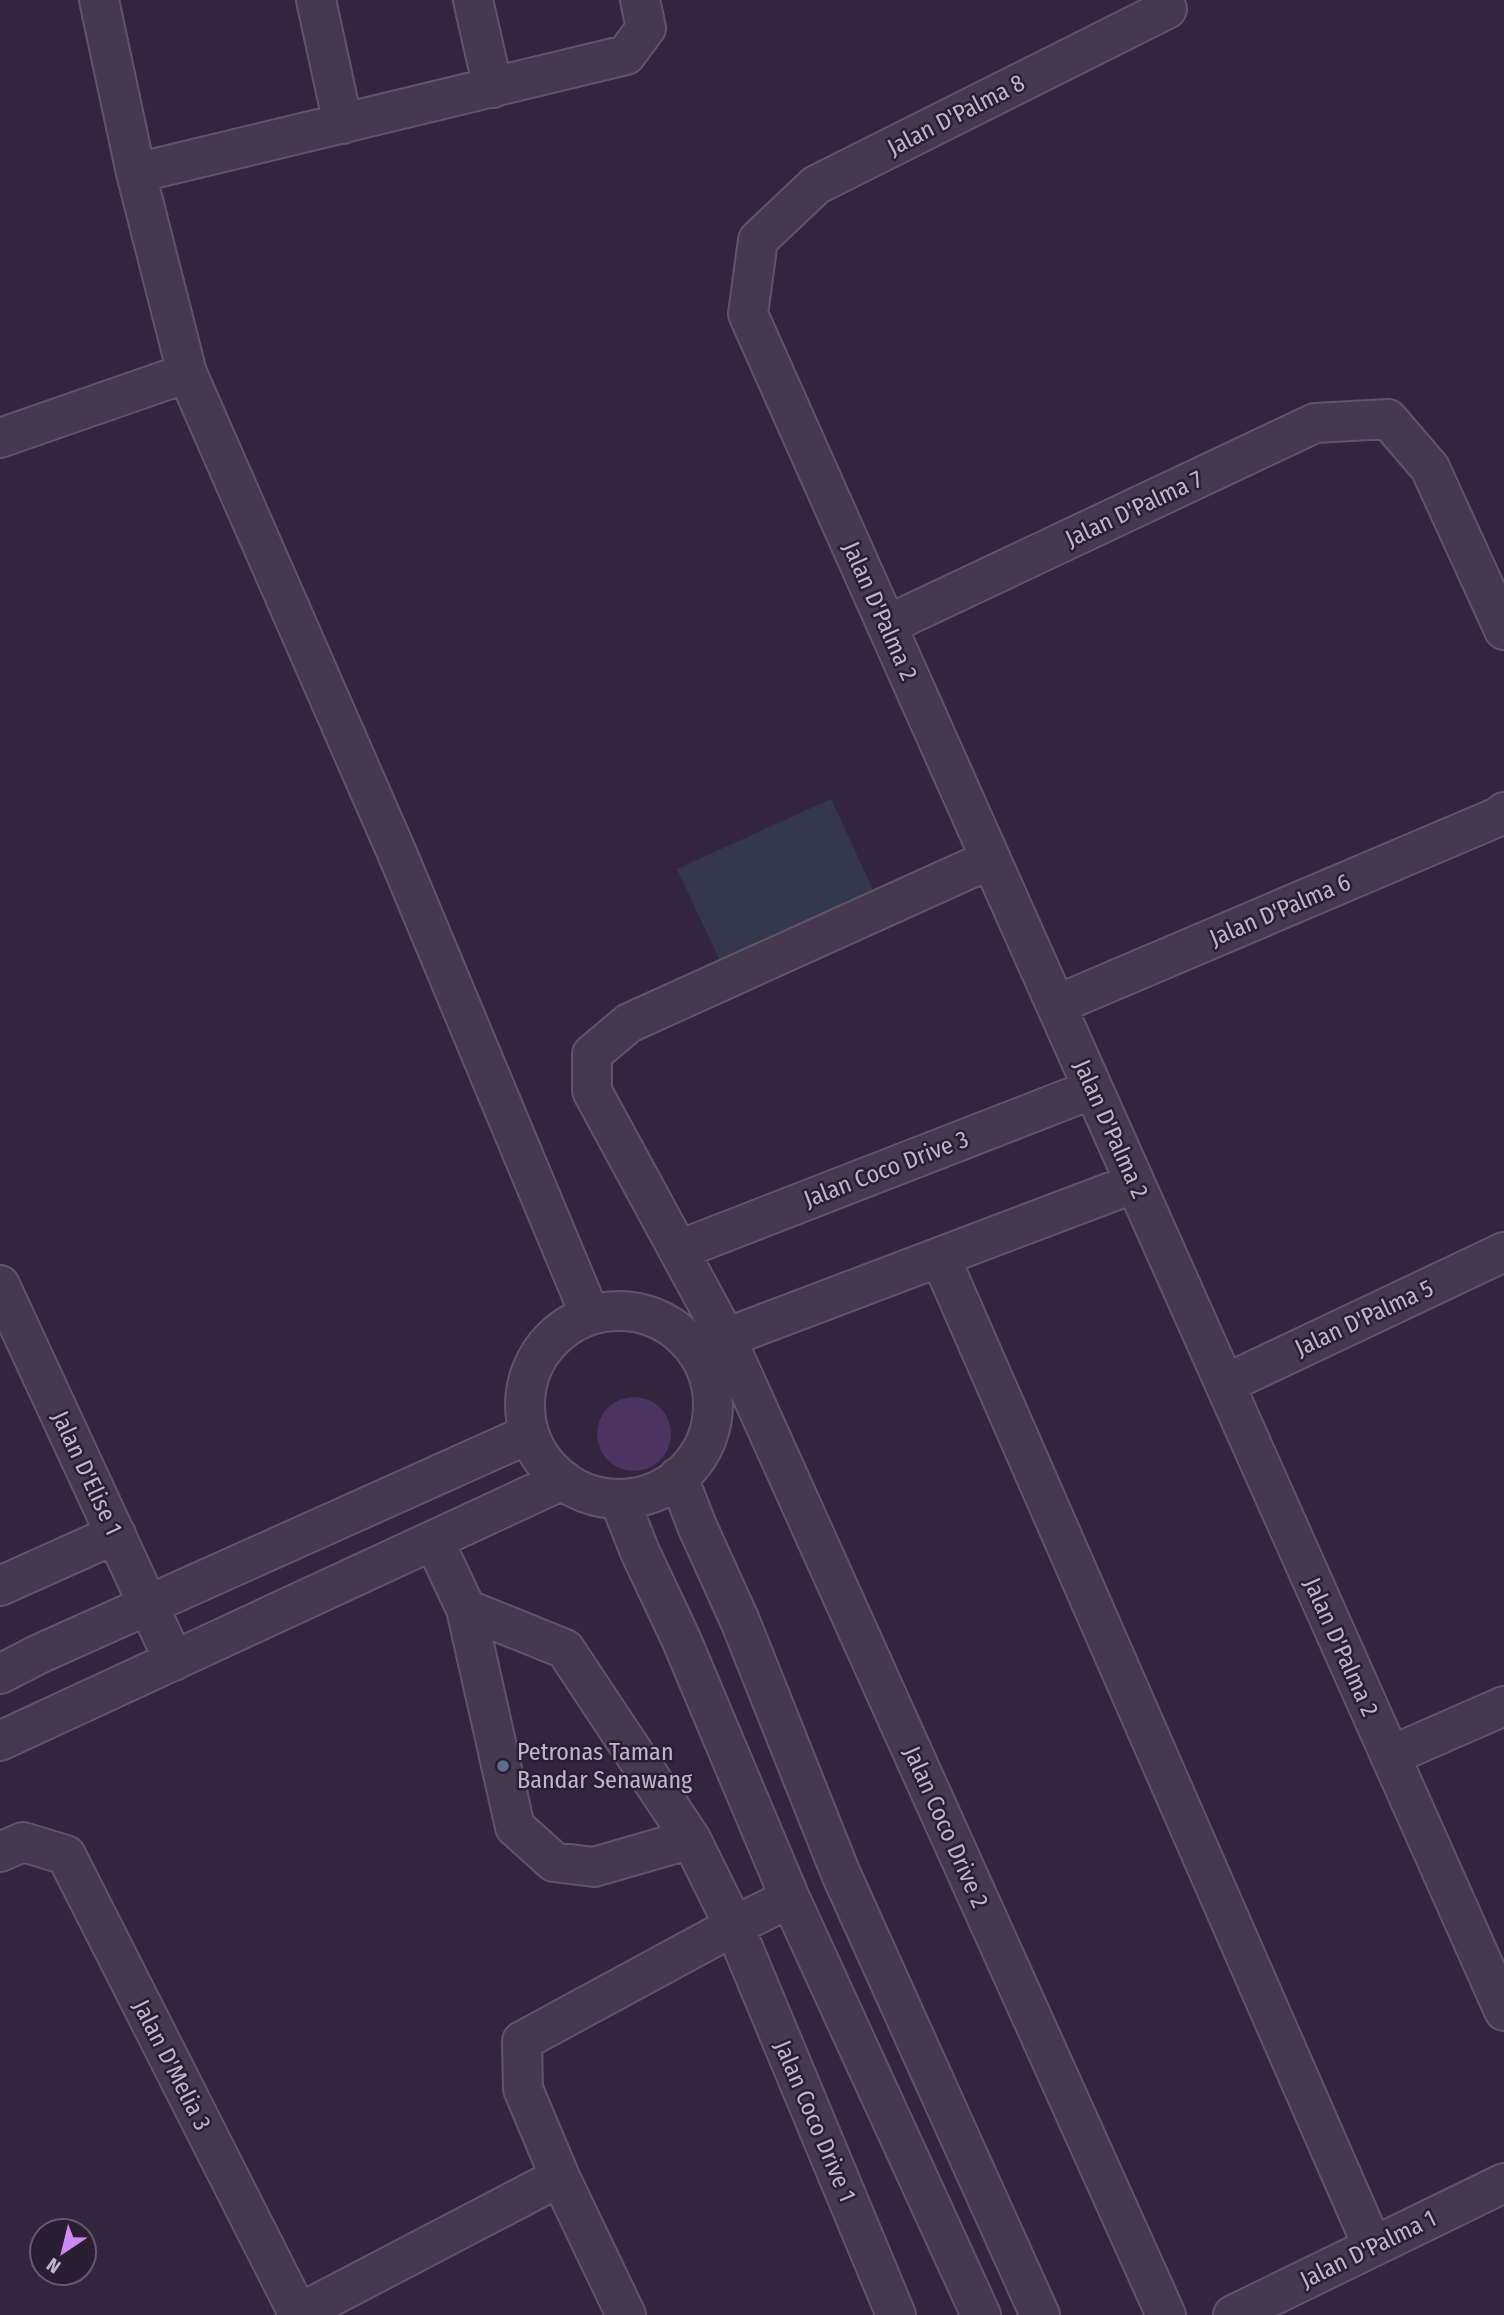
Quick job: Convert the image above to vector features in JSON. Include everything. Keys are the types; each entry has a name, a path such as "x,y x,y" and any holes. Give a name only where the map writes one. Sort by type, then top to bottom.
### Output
{"street":[{"path":"99,0 136,173 187,373 397,853 590,1315"},
{"path":"316,0 343,124"},
{"path":"473,0 493,88"},
{"path":"136,173 626,55 646,28 640,0"},
{"name":"Jalan D'Palma 8","path":"758,240 816,185 1167,9"},
{"name":"Jalan D'Palma 2","path":"758,240 748,314 1504,2011"},
{"path":"0,438 187,373"},
{"name":"Jalan D'Palma 7","path":"887,625 1315,424 1388,419 1430,468 1504,630"},
{"name":"Jalan D'Palma 6","path":"1056,1005 1504,812"},
{"path":"990,859 629,1023 592,1054 592,1091 679,1250 711,1344 709,1377 713,1405 709,1434 695,1461 678,1477 648,1495 619,1499 599,1497 563,1480 543,1459 529,1434 525,1405 529,1375 542,1349 564,1328 590,1315 619,1310 648,1315 711,1344 1135,1183"},
{"name":"Jalan Coco Drive 3","path":"679,1250 1093,1089"},
{"name":"Jalan D'Palma 5","path":"1225,1384 1504,1252"},
{"path":"940,1256 1373,2247"},
{"name":"Jalan D'Elise 1","path":"0,1285 174,1661"},
{"name":"Jalan Coco Drive 2","path":"711,1344 1166,2315"},
{"path":"0,1674 39,1654 529,1434"},
{"path":"678,1477 740,1621 841,1874 1040,2315"},
{"path":"0,1741 563,1480"},
{"path":"619,1499 790,1898 981,2315"},
{"path":"0,1586 116,1534"},
{"path":"434,1541 466,1609 515,1827 554,1862 594,1867 691,1839"},
{"name":"Jalan Coco Drive 1","path":"466,1609 565,1649 691,1839 734,1926 896,2315"},
{"path":"1390,1756 1504,1706"},
{"name":"Jalan D'Melia 3","path":"11,1847 66,1855 297,2315"},
{"path":"626,2315 560,2177 523,2088 522,2041 790,1898"},
{"path":"297,2315 560,2177"},
{"name":"Jalan D'Palma 1","path":"1233,2315 1504,2182"}],"shaded area":[{"path":"831,799 875,894 722,965 677,869"},
{"path":"634,1397 655,1403 665,1413 671,1434 665,1455 655,1465 634,1471 613,1465 603,1455 597,1434 603,1413 613,1403"}],"place":[{"name":"Petronas Taman Bandar Senawang","path":"503,1766"}]}
